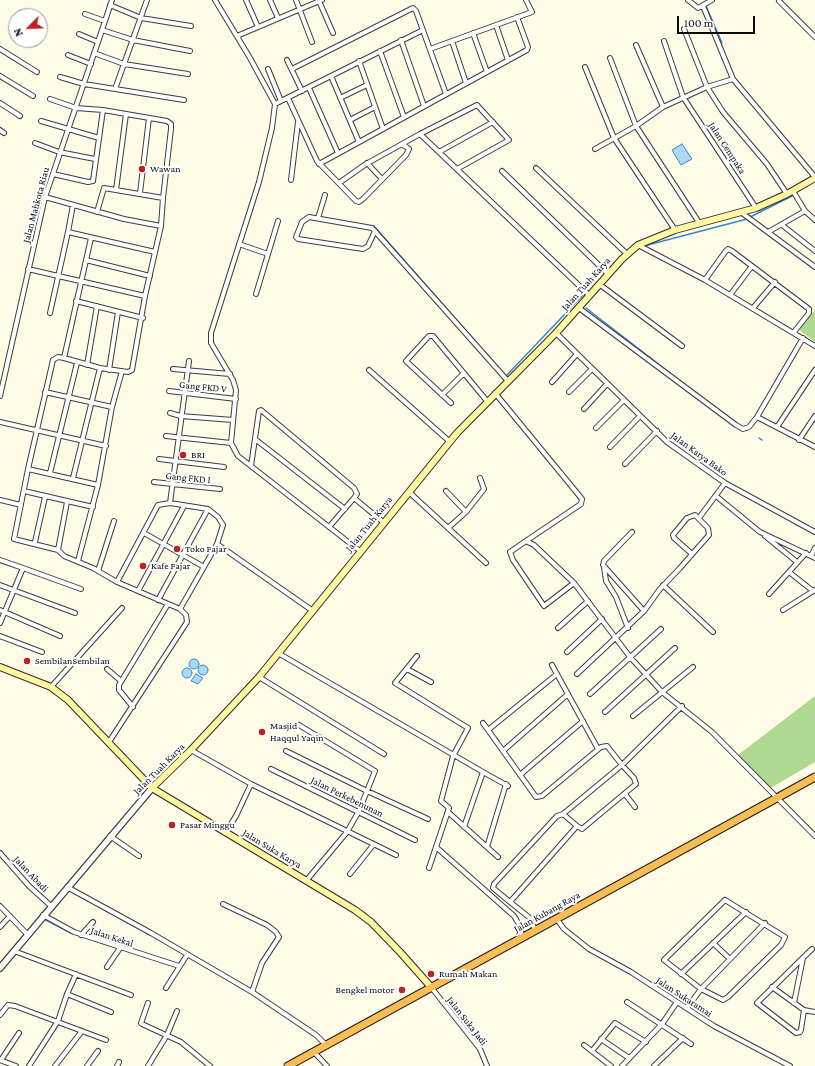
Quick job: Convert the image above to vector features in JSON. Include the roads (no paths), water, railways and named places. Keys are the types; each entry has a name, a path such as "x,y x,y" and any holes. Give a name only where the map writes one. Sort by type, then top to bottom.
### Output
{"highway":[{"name":"Jalan Kubang Raya","path":"288,1066 815,777"}],"main road":[{"name":"Jalan Tuah Karya","path":"152,788 191,750 259,677 449,441 494,393 556,333 627,254 638,245 675,230 700,225 756,208 790,193 815,177"},
{"name":"Jalan Suka Karya","path":"0,667 51,688 78,709 152,788 371,922 396,946 430,987"}],"street":[{"name":"Jalan Mahkota Riau","path":"0,396 45,197 59,152 76,108 112,0"},
{"path":"115,89 147,0"},
{"path":"215,0 271,94 275,104 272,128 259,182 211,333 211,343 230,374 236,390 231,443 238,456 360,551"},
{"path":"246,0 258,27"},
{"path":"270,0 278,18"},
{"path":"296,0 312,42"},
{"path":"237,36 320,0 333,33"},
{"path":"430,49 532,12 526,0"},
{"path":"688,0 698,8 704,6 712,0"},
{"path":"778,1 815,38"},
{"path":"110,6 141,18 191,26"},
{"path":"704,6 733,79 815,177"},
{"path":"292,69 412,8 416,11 446,94"},
{"path":"85,14 105,22"},
{"path":"319,164 525,52 528,47 518,17"},
{"path":"496,25 508,60"},
{"path":"684,29 707,87 723,112 805,211 815,220"},
{"path":"102,30 133,40 190,51"},
{"path":"275,104 423,30"},
{"path":"473,33 487,72"},
{"path":"79,34 98,42"},
{"path":"401,40 424,106"},
{"name":"Jalan Cempaka","path":"664,40 683,97 756,208"},
{"path":"452,41 466,83"},
{"path":"636,45 662,108"},
{"path":"0,49 37,72"},
{"path":"380,51 404,117"},
{"path":"94,53 124,64 188,74"},
{"path":"68,55 91,64"},
{"path":"610,58 636,126 700,225"},
{"path":"287,60 302,91"},
{"path":"359,61 383,129"},
{"path":"586,66 614,138 675,230"},
{"path":"268,69 281,101"},
{"path":"0,76 33,96"},
{"path":"331,76 359,142"},
{"path":"60,77 84,84 184,100"},
{"path":"595,149 636,126 662,108 683,97 707,87 733,79"},
{"path":"340,98 367,84"},
{"path":"309,88 338,153"},
{"path":"288,98 319,164 339,183 353,200 359,202 408,152 409,149 402,144"},
{"path":"50,99 76,108 103,110 167,121 171,124 161,226 145,296 132,370 128,372 109,370 58,357 53,360 14,538 16,540 35,542 58,550 64,556 98,570 118,582 180,609 186,615 187,622 109,742"},
{"path":"0,103 20,116"},
{"path":"339,183 367,164 402,144 476,105 509,140 457,169"},
{"path":"350,120 375,107"},
{"path":"52,174 91,182 93,181 103,110"},
{"path":"116,190 126,114"},
{"path":"140,193 149,118"},
{"path":"41,121 99,138"},
{"path":"291,180 298,122"},
{"path":"439,152 493,122"},
{"path":"0,130 4,133"},
{"path":"420,134 589,296"},
{"path":"36,143 59,152 95,159"},
{"path":"367,164 382,179"},
{"path":"536,168 627,254"},
{"path":"502,171 608,274"},
{"path":"97,212 102,190 104,188 163,198"},
{"path":"318,218 325,195"},
{"path":"45,197 97,212 161,226"},
{"path":"50,313 73,205"},
{"path":"768,232 805,211"},
{"path":"742,213 815,267"},
{"path":"375,231 368,246 363,249 298,239 296,237 306,218 318,218 369,226 375,231 507,380"},
{"path":"256,294 278,221"},
{"path":"782,225 815,251"},
{"path":"68,232 155,252"},
{"path":"64,358 91,238"},
{"path":"239,244 268,254"},
{"path":"638,245 705,280 814,345 815,339"},
{"path":"705,280 728,250 774,282 809,310 794,332"},
{"path":"86,260 150,276"},
{"path":"730,295 752,266"},
{"path":"28,269 145,296"},
{"path":"753,308 774,282"},
{"path":"599,284 682,346"},
{"path":"76,301 142,318"},
{"path":"86,365 97,306"},
{"path":"579,308 743,429 748,427 757,417 804,338"},
{"path":"109,370 118,312"},
{"name":"Jalan Karya Bako","path":"556,333 667,442 725,483 815,532"},
{"path":"451,403 406,361 426,337 433,336 487,401"},
{"path":"552,382 577,354"},
{"path":"170,503 177,437 189,361"},
{"path":"50,473 77,363"},
{"path":"73,478 100,368"},
{"path":"174,369 230,374"},
{"path":"569,392 592,369"},
{"path":"369,370 449,441"},
{"path":"777,427 815,370"},
{"path":"78,561 98,485 112,407 122,371"},
{"path":"442,395 464,373"},
{"path":"584,409 607,384"},
{"name":"Gang FKD V","path":"169,391 185,394 236,398"},
{"path":"45,392 112,407"},
{"path":"494,393 582,499 581,504 510,552 510,555 544,606 574,583"},
{"path":"596,428 624,400"},
{"path":"250,466 259,411 261,410 354,488 356,494 354,498 329,527"},
{"path":"170,413 181,416 233,420"},
{"path":"610,447 640,416"},
{"path":"799,440 815,416"},
{"path":"757,417 815,447"},
{"path":"0,422 106,446"},
{"path":"624,464 657,431"},
{"path":"166,436 231,443"},
{"path":"255,439 345,509"},
{"path":"159,458 224,467"},
{"path":"28,469 73,478 98,485"},
{"path":"448,528 466,512 484,489 480,478"},
{"name":"Gang FKD I","path":"154,482 220,489"},
{"path":"699,518 725,483"},
{"path":"24,491 67,502 93,506"},
{"path":"408,491 486,563"},
{"path":"446,491 466,512"},
{"path":"716,496 797,562"},
{"path":"35,542 45,497"},
{"path":"354,498 383,522"},
{"path":"0,500 21,505"},
{"path":"58,550 67,502"},
{"path":"118,582 158,504 170,503 208,509 218,517 223,525 217,544 180,609"},
{"path":"138,591 184,506"},
{"path":"158,600 208,509"},
{"path":"577,674 628,628 644,611 663,585 692,554 710,533 708,528 695,515 687,518 673,535 674,538 692,554"},
{"path":"98,570 114,521"},
{"path":"628,628 616,597 606,581 604,561 632,532"},
{"path":"760,532 813,557 815,548"},
{"path":"144,533 184,554 204,567"},
{"path":"526,541 534,545 574,583 630,657 662,692 682,706 712,732 776,799 815,836"},
{"path":"217,544 312,611"},
{"path":"769,594 806,553"},
{"path":"0,560 81,589"},
{"path":"604,566 644,611"},
{"path":"0,623 2,611 15,590 23,568"},
{"path":"783,610 814,591 789,572"},
{"path":"0,585 75,613"},
{"path":"663,585 713,632"},
{"path":"558,628 588,601"},
{"path":"133,707 119,690 121,681 168,604"},
{"path":"51,688 122,608"},
{"path":"2,611 60,636"},
{"path":"567,652 602,619"},
{"path":"590,694 661,629"},
{"path":"0,636 42,652"},
{"path":"606,712 675,648"},
{"path":"278,653 453,756 507,785 487,847"},
{"path":"417,656 395,683 468,728 453,756 441,801 449,808 429,868"},
{"path":"552,665 598,749"},
{"path":"633,716 693,667"},
{"path":"107,669 121,681"},
{"path":"407,669 431,682"},
{"path":"488,730 557,674"},
{"path":"259,677 384,754"},
{"path":"503,751 568,694"},
{"path":"535,930 530,918 494,888 494,884 557,816 563,814 622,765 682,706"},
{"path":"520,775 583,721"},
{"path":"483,723 534,796 539,798 598,749 607,746 636,784 582,829 563,814"},
{"path":"299,725 375,771 359,811 347,832 306,881"},
{"path":"191,750 251,784 396,855"},
{"path":"286,750 367,791 428,819"},
{"name":"Jalan Perkebenunan","path":"271,768 415,840"},
{"path":"464,827 483,772"},
{"path":"225,833 236,816 251,784"},
{"name":"Jalan Tuah Karya","path":"1,964 14,951 152,788"},
{"path":"625,794 635,807"},
{"path":"448,812 498,857"},
{"path":"510,902 577,826"},
{"path":"110,836 139,856"},
{"path":"350,874 374,844"},
{"path":"436,847 514,916 520,926 522,937"},
{"name":"Jalan Abadi","path":"0,852 29,886 51,906"},
{"path":"67,887 252,992 316,1035 326,1046"},
{"path":"725,900 765,923 785,937 781,944 728,997 722,1000 701,989 667,964 664,960 665,957 725,900"},
{"path":"223,904 267,925 276,932 279,937 262,963 252,992"},
{"path":"0,906 27,934"},
{"path":"681,974 746,912"},
{"name":"Jalan Kekal","path":"43,915 81,935 179,966"},
{"path":"0,927 10,916"},
{"name":"Jalan Sukaramai","path":"556,918 564,929 589,949 631,972 714,1026 790,1066"},
{"path":"81,935 93,922"},
{"path":"687,1008 701,989 765,923"},
{"path":"713,943 730,959"},
{"path":"107,967 120,948"},
{"path":"804,1010 801,1030 800,1032 796,1033 756,1003 812,949"},
{"path":"14,951 131,995"},
{"path":"166,988 187,955"},
{"path":"794,1003 803,958"},
{"path":"29,1066 58,1021 67,994 76,974"},
{"name":"Jalan Suka Jadi","path":"430,987 480,1049 487,1066"},
{"path":"772,987 804,1010 815,1012"},
{"path":"67,994 112,1012"},
{"path":"627,1002 691,1044"},
{"path":"622,1066 662,1024 677,1002"},
{"path":"148,1003 141,1022 181,1042 210,1066"},
{"path":"0,1015 5,1008 11,1005 58,1021 106,1040"},
{"path":"148,1066 167,1035 177,1010"},
{"path":"592,1051 612,1024 616,1023 646,1042"},
{"path":"55,1066 82,1030"},
{"path":"16,1066 0,1060 19,1033"},
{"path":"654,1066 683,1038"},
{"path":"601,1039 629,1058"},
{"path":"584,1045 611,1066"},
{"path":"87,1066 98,1051"},
{"path":"314,1052 327,1066"}],"water":[{"path":"682,144 692,159 681,165 672,150"},
{"path":"192,659 196,659 198,660 198,668 192,669 189,666 189,662"},
{"path":"203,665 208,670 203,675 198,670"},
{"path":"187,668 192,673 187,678 182,673"},
{"path":"196,674 203,678 198,684 191,681"}],"waterway":[{"path":"708,4 706,6 722,43"},
{"path":"750,217 792,196"},
{"path":"644,246 747,219"},
{"path":"374,226 506,376 583,295"},
{"path":"586,308 670,373"},
{"path":"44,919 71,933"},
{"path":"95,941 118,948"}],"place":[{"name":"Wawan","path":"142,169"},
{"name":"BRI","path":"183,455"},
{"name":"Toko Fajar","path":"177,549"},
{"name":"Kafe Fajar","path":"143,566"},
{"name":"SembilanSembilan","path":"27,661"},
{"name":"Masjid Haqqul Yaqin","path":"262,732"},
{"name":"Pasar Minggu","path":"172,825"},
{"name":"Rumah Makan","path":"431,974"},
{"name":"Bengkel motor","path":"402,990"}]}
